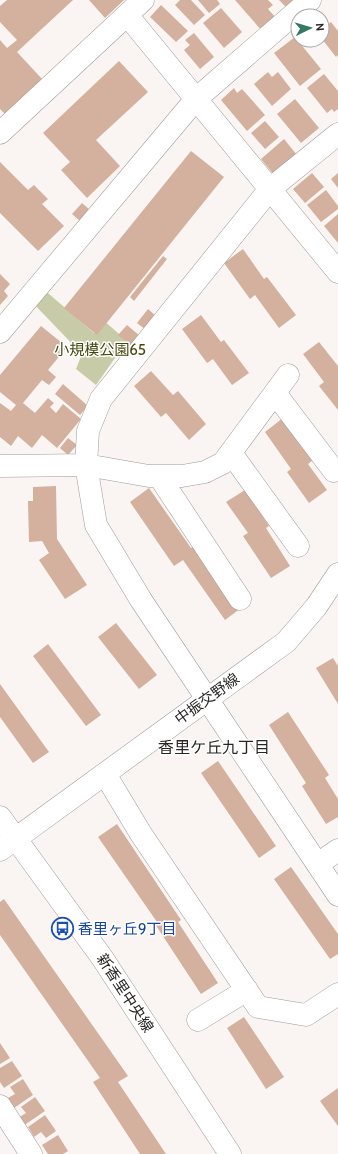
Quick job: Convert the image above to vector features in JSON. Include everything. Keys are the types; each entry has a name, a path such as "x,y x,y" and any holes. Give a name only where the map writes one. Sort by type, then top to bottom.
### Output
{"street":[{"path":"0,133 143,0"},
{"path":"0,332 196,99 310,0"},
{"path":"127,15 338,272"},
{"path":"338,134 270,189 101,399 88,431 86,464 96,525 141,600 338,894"},
{"path":"0,466 86,464 149,476 182,476 205,472 223,463 288,375"},
{"path":"275,393 334,471"},
{"path":"231,453 298,546"},
{"path":"159,476 240,599"},
{"name":"中振交野線","path":"8,844 286,642 316,607 338,574"},
{"path":"105,774 141,834 258,1007 306,1015 338,994"},
{"name":"新香里中央線","path":"0,817 8,844 103,959 230,1154"},
{"path":"318,864 338,850"},
{"path":"198,1020 246,990"},
{"path":"0,1106 31,1154"}],"green space":[{"name":"小規模公園65","path":"41,287 94,333 102,319 127,341 96,385 76,369 82,354 30,300"}],"building":[{"path":"7,0 73,0 17,52 43,80 5,114 0,109 0,40 7,48 17,40 0,22 0,6"},
{"path":"89,0 124,0 105,18"},
{"path":"180,0 191,0 205,15 194,25 175,5"},
{"path":"198,0 217,0 220,4 209,13"},
{"path":"235,0 268,0 273,5 268,9 277,19 262,31"},
{"path":"279,0 294,0 286,7"},
{"path":"161,5 188,31 176,42 150,17"},
{"path":"221,8 242,32 224,48 203,23"},
{"path":"331,22 338,31 338,55 336,57 329,48"},
{"path":"194,33 214,57 200,69 184,50 190,45 185,40"},
{"path":"290,41 290,48 304,48 321,69 300,86 274,53"},
{"path":"119,61 148,92 96,140 120,166 87,198 61,170 70,162 43,133"},
{"path":"268,72 272,77 278,72 291,89 272,106 254,84"},
{"path":"324,74 338,91 338,109 334,112 332,109 327,113 307,88"},
{"path":"234,88 237,93 242,89 265,115 247,131 221,100"},
{"path":"295,99 319,128 301,143 277,114"},
{"path":"265,121 279,137 265,149 251,133"},
{"path":"284,139 297,155 274,175 261,159"},
{"path":"191,151 224,177 97,335 64,308"},
{"path":"0,162 28,190 34,185 48,199 42,204 64,226 38,251 0,213"},
{"path":"312,173 324,187 305,203 293,189"},
{"path":"338,173 338,188 331,179"},
{"path":"326,190 338,206 338,209 321,222 307,205"},
{"path":"82,203 90,210 80,221 72,214"},
{"path":"338,214 338,243 324,226"},
{"path":"243,249 264,279 267,277 296,315 279,328 255,295 250,299 224,263"},
{"path":"163,256 167,259 134,301 130,297"},
{"path":"0,274 10,284 4,291 8,296 0,305"},
{"path":"148,309 157,317 146,330 137,323"},
{"path":"201,315 221,342 224,340 249,373 232,385 213,359 207,363 182,329"},
{"path":"127,325 140,336 132,346 118,335"},
{"path":"41,326 67,347 48,370 56,377 49,385 42,380 23,403 35,413 48,398 54,403 50,407 56,413 63,404 81,419 57,448 42,435 32,448 18,436 11,446 0,437 0,403 11,411 16,405 0,392 0,375"},
{"path":"319,342 338,366 338,410 319,386 324,382 303,354"},
{"path":"151,371 173,395 178,391 206,424 189,440 166,413 161,417 134,386"},
{"path":"63,384 88,406 80,415 55,394"},
{"path":"283,418 313,460 308,464 327,490 309,503 287,472 291,469 265,432"},
{"path":"68,438 77,445 68,455 60,448"},
{"path":"56,486 57,539 87,585 65,599 39,560 49,553 42,541 29,542 28,501 33,501 33,487"},
{"path":"149,488 191,548 197,544 241,608 225,620 183,560 174,566 130,502"},
{"path":"245,490 269,526 266,528 290,566 271,578 243,536 248,533 226,502"},
{"path":"116,623 157,675 139,689 98,637"},
{"path":"48,644 101,715 86,726 33,656"},
{"path":"333,658 338,666 338,704 316,668"},
{"path":"0,684 49,752 33,763 0,717"},
{"path":"288,712 329,775 325,778 338,799 338,817 326,824 302,786 306,783 269,725"},
{"path":"218,761 276,846 259,858 201,773"},
{"path":"117,824 181,920 178,922 218,983 201,994 155,924 157,922 98,837"},
{"path":"291,867 338,934 338,954 330,959 274,879"},
{"path":"4,899 128,1076 118,1082 166,1154 140,1154 93,1082 100,1078 0,935 0,902"},
{"path":"244,1017 284,1077 266,1089 227,1028"},
{"path":"0,1043 10,1058 0,1064"},
{"path":"12,1061 22,1076 4,1088 0,1082 0,1068"},
{"path":"23,1079 33,1095 14,1108 8,1098 15,1094 10,1087"},
{"path":"338,1088 338,1126 320,1101"},
{"path":"35,1097 45,1111 23,1126 18,1118 26,1113 21,1107"},
{"path":"45,1115 56,1131 46,1138 41,1132 34,1137 28,1127"},
{"path":"58,1135 68,1151 63,1154 48,1154 42,1145"}],"place":[{"name":"香里ヶ丘9丁目","path":"63,929"}],"district":[{"name":"香里ケ丘九丁目","path":"214,747"}]}
